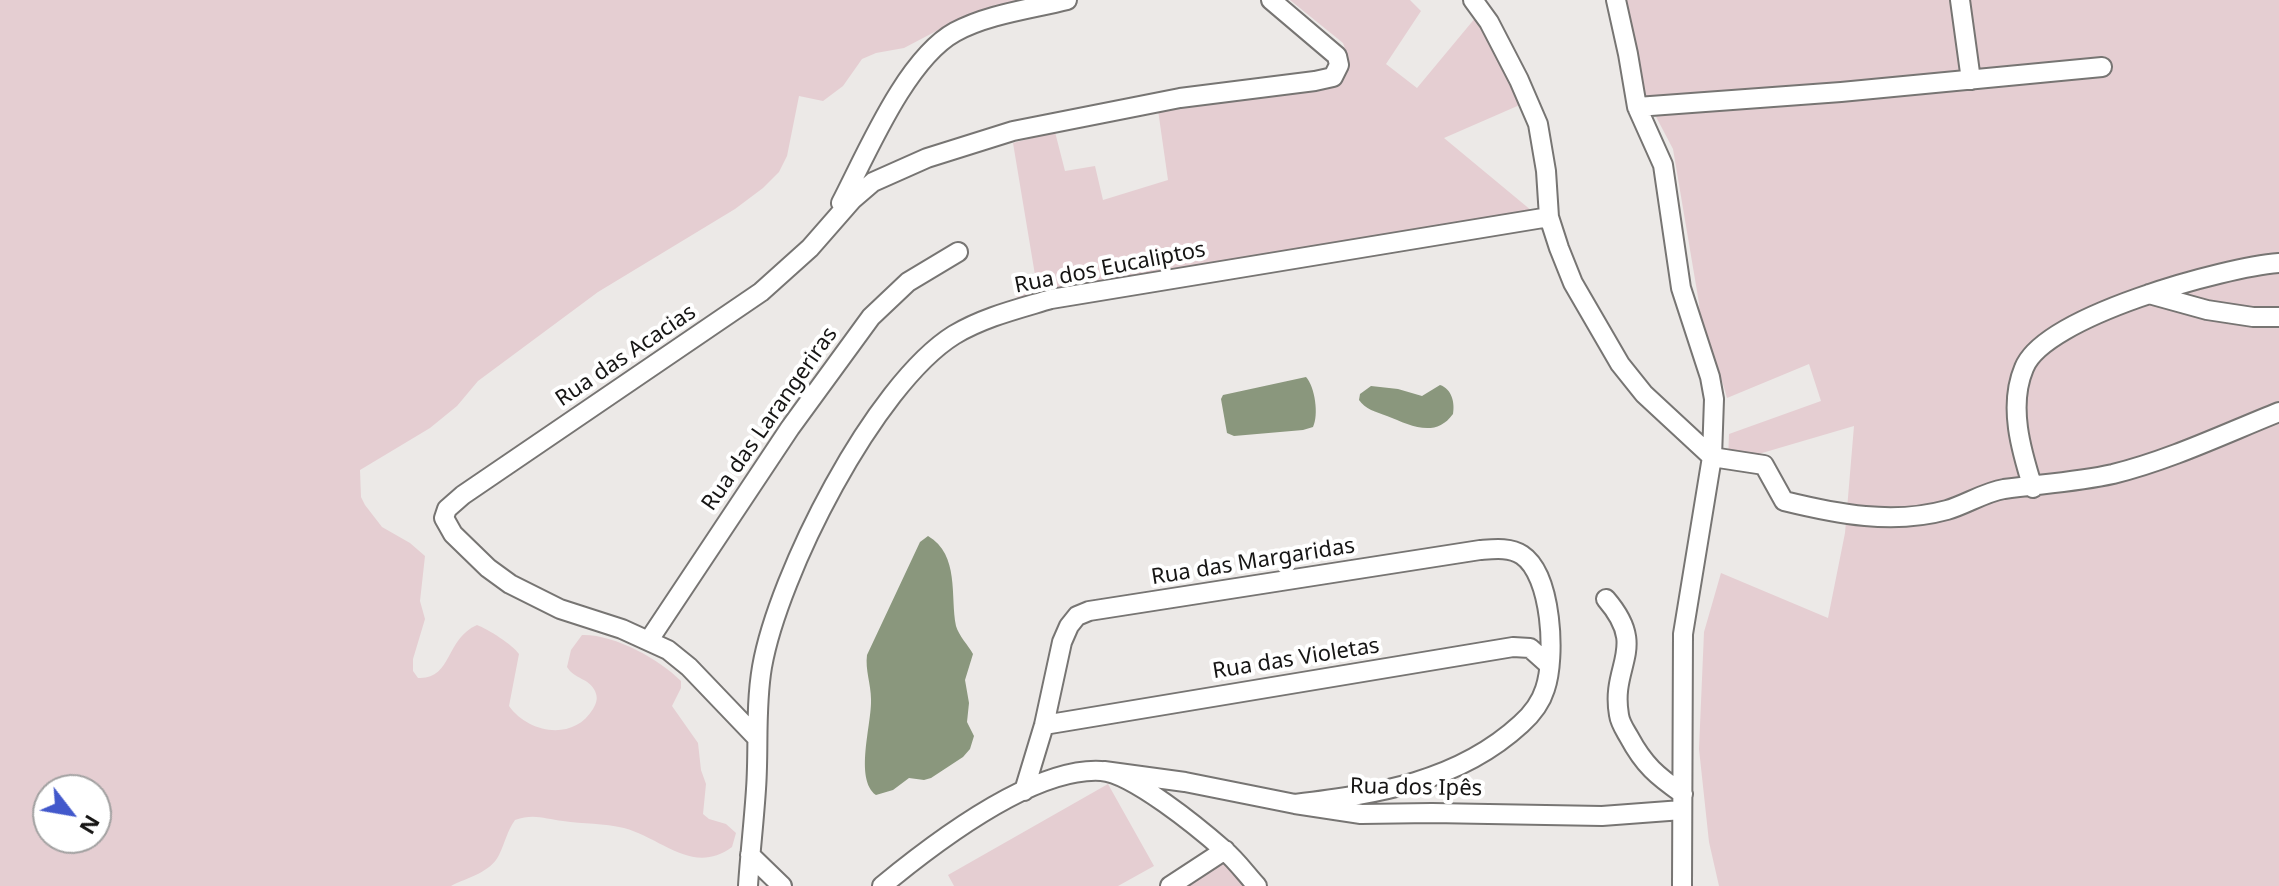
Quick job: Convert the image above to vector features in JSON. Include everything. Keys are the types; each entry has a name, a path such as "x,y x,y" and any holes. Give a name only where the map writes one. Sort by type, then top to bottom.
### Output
{"street":[{"path":"829,225 902,88 939,42 972,24 1067,0"},
{"path":"829,225 873,182 927,158 1013,131 1180,98 1333,77 1339,65 1337,56 1271,0"},
{"path":"1473,0 1489,22 1538,124 1546,171 1549,217 1573,283 1620,364 1644,394 1712,457 1764,465 1784,501 1820,510 1876,517 1916,517 1957,507 2001,489 2033,488 2149,464 2279,412"},
{"path":"1616,0 1637,107 1663,165 1681,288 1710,377 1715,419 1712,457 1683,634 1682,886"},
{"path":"1960,0 1971,80"},
{"path":"1637,107 2102,67"},
{"name":"Rua dos Eucaliptos","path":"748,886 757,787 756,717 762,668 772,625 810,533 848,464 887,402 915,368 954,336 997,315 1051,299 1549,217"},
{"name":"Rua das Acacias","path":"649,640 560,609 510,584 488,568 453,534 444,518 447,509 463,495 761,292 810,248 829,225"},
{"name":"Rua das Larangeriras","path":"649,640 790,428 871,317 908,282 958,252"},
{"path":"2033,488 2018,431 2019,389 2025,364 2038,349 2098,314 2148,294 2244,267 2279,263"},
{"path":"2148,294 2207,310 2253,317 2279,317"},
{"name":"Rua das Margaridas","path":"1024,791 1044,725 1062,642 1077,616 1089,611 1480,550 1499,549 1524,556 1543,587 1549,618 1549,665 1545,689 1524,722 1465,764 1431,778 1373,794 1295,804"},
{"path":"1606,599 1626,628 1627,643 1618,689 1619,719 1642,760 1682,802"},
{"path":"649,640 689,667 757,738"},
{"name":"Rua das Violetas","path":"1044,725 1513,647 1530,648 1549,665"},
{"path":"1104,771 1146,791 1225,850 1257,886"},
{"name":"Rua dos Ipês","path":"882,886 923,852 1024,791 1070,774 1104,771 1185,782 1361,814 1602,816 1682,802"},
{"path":"1170,886 1225,850"},
{"path":"750,855 782,886"}],"shaded area":[{"path":"0,0 1025,0 963,17 904,48 862,59 843,86 823,101 799,96 787,156 779,172 763,188 735,209 598,292 478,381 457,406 430,428 360,470 361,497 365,505 382,527 425,556 420,601 425,619 413,659 413,671 418,678 437,673 459,639 477,625 519,654 509,706 528,723 539,728 563,729 585,719 597,700 592,687 567,667 571,650 582,635 608,639 635,649 661,664 681,681 672,706 698,743 706,784 703,814 726,824 736,833 732,847 704,858 678,852 624,828 528,817 515,820 499,855 490,866 451,886 0,886"},
{"path":"1290,0 1410,0 1421,11 1386,64 1417,88 1476,17 1522,104 1444,138 1532,211 1018,302 1015,290 1036,281 1013,143 1055,132 1065,171 1095,166 1103,200 1168,180 1158,110 1325,87 1342,67 1346,56 1343,43"},
{"path":"1626,0 2279,0 2279,886 1719,886 1709,842 1699,749 1704,632 1721,573 1828,618 1845,533 1854,426 1728,463 1729,434 1821,401 1809,364 1727,398 1703,328 1673,149 1653,111 1641,100"},
{"path":"1306,377 1315,401 1313,427 1234,436 1227,433 1221,399 1223,395"},
{"path":"1440,385 1452,397 1453,414 1446,422 1430,428 1413,426 1375,412 1359,400 1360,394 1371,386 1422,396"},
{"path":"928,536 945,554 952,577 956,626 973,654 965,680 969,703 967,722 974,736 970,749 963,757 931,778 909,778 893,790 876,795 866,777 865,764 871,710 867,655 920,542"},
{"path":"1108,784 1154,866 1118,886 954,886 948,875"},
{"path":"1225,860 1246,886 1185,886"}]}
